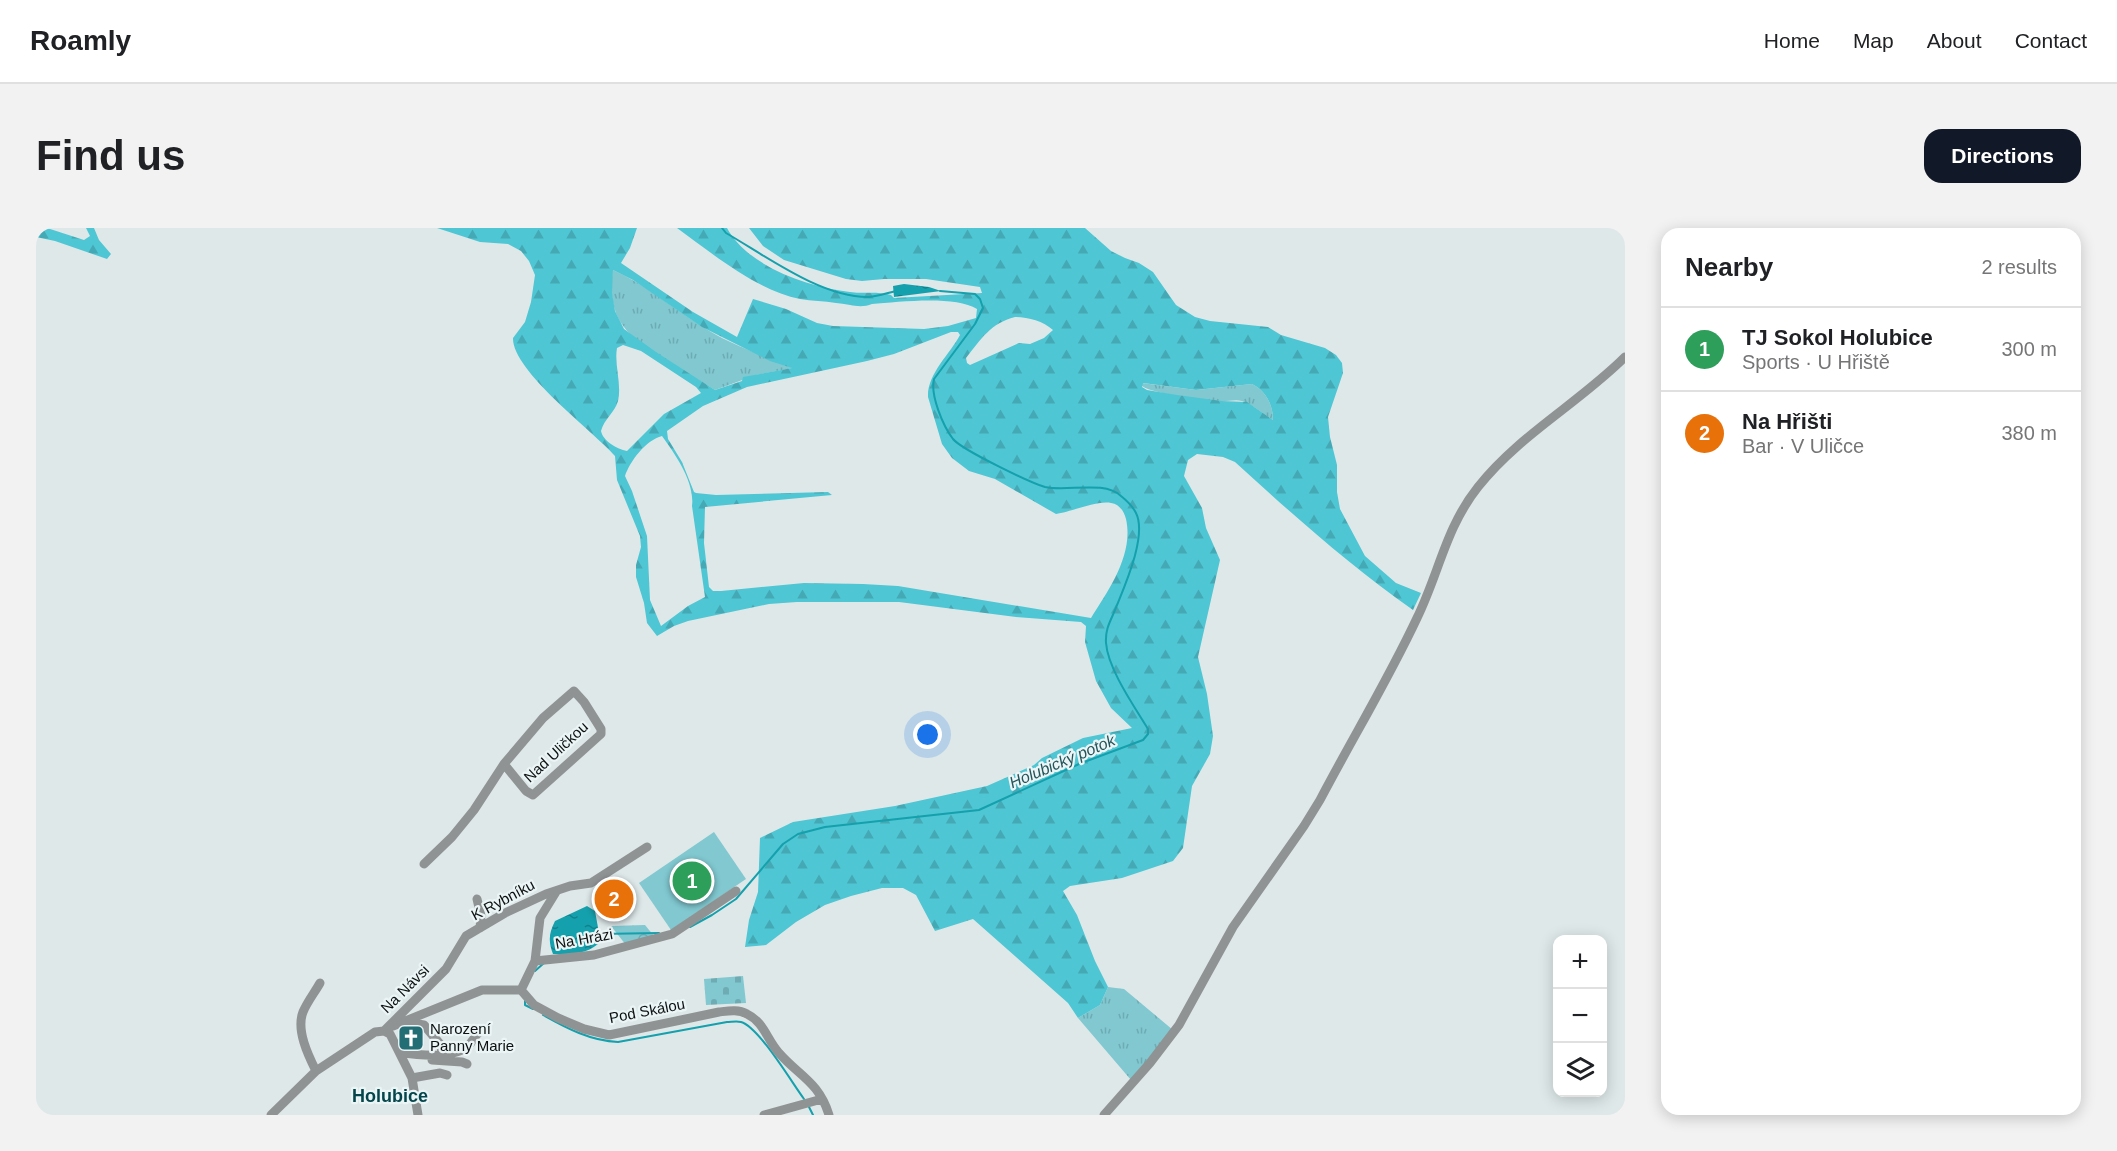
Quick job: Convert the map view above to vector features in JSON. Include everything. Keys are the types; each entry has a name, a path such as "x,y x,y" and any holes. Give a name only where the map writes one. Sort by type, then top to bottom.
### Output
{"street":[{"path":"1104,1115 1150,1063 1179,1025 1233,927 1320,800 1416,621 1452,526 1467,500 1494,468 1515,448 1625,357"},
{"name":"Nad Uličkou","path":"424,864 452,837 474,810 504,764 543,718 574,691 601,729 601,734 533,795 526,791 504,764"},
{"name":"K Rybníku","path":"446,969 466,936 505,913 546,894 570,886 591,883 647,848"},
{"name":"Na Hrázi","path":"535,961 594,955 672,934 736,891"},
{"name":"Na Hrázi","path":"521,990 535,961 540,918 556,892"},
{"path":"477,899 481,916 480,928"},
{"name":"Na Návsi","path":"384,1031 446,969"},
{"path":"316,1071 307,1050 302,1024 305,1008 320,983"},
{"name":"Na Návsi","path":"271,1115 316,1071 375,1032 384,1031 433,1008 482,990 521,990"},
{"name":"Pod Skálou","path":"521,990 534,1005 584,1029 609,1035 719,1012 740,1011 758,1021 779,1053 805,1076 822,1099 829,1115"},
{"name":"Na Návsi","path":"400,1022 414,1022 423,1025 440,1044 443,1055"},
{"name":"Na Návsi","path":"384,1031 390,1034 412,1078 418,1115"},
{"path":"399,1052 443,1055 466,1048 479,1032"},
{"path":"419,1055 430,1060 467,1064"},
{"path":"412,1078 440,1073 447,1076"},
{"path":"764,1115 822,1099"}],"green space":[{"path":"36,228 47,228 84,240 90,236 86,228 94,228 99,240 111,254 107,259 55,241 36,237"},
{"path":"437,228 637,228 630,248 621,263 693,312 737,337 753,299 786,309 817,323 833,326 924,329 948,326 976,318 977,309 955,302 941,301 911,301 859,306 800,299 767,288 751,279 720,260 677,228 727,228 749,254 781,273 834,289 855,293 886,294 894,298 982,293 980,287 926,279 862,281 846,279 784,260 763,246 749,228 1085,228 1111,251 1153,272 1176,305 1195,317 1210,321 1268,327 1281,335 1325,348 1336,355 1342,363 1343,373 1328,417 1337,465 1337,492 1340,509 1365,556 1396,583 1421,593 1413,610 1299,520 1235,462 1223,457 1197,454 1188,460 1184,476 1202,508 1206,528 1220,560 1198,657 1207,694 1213,736 1210,754 1192,786 1183,848 1173,861 1122,878 1070,886 1063,891 1077,915 1108,987 1100,1005 1078,1018 1068,1003 973,919 935,931 916,895 903,888 882,888 825,905 796,922 766,945 745,947 749,920 758,892 760,838 793,822 895,806 987,786 1034,765 1042,758 1083,738 1132,728 1111,708 1096,681 1085,642 1086,626 1081,622 1016,617 899,602 797,602 769,604 688,621 657,636 647,623 636,577 636,565 641,547 640,536 617,480 615,456 555,400 525,367 516,352 513,338 525,322 535,275 529,261 521,251 508,244 480,242","holes":["613,270 633,280 702,327 770,361 792,368 743,377 742,381 715,390 624,329 615,311 612,293","1015,317 1025,318 1040,322 1053,330 1044,338 1030,344 1019,343 970,365 967,363 966,358 977,344 999,323","951,332 958,332 960,335 931,380 928,397 942,444 952,458 969,471 995,479 1056,514 1105,503 1121,508 1128,532 1123,558 1112,584 1091,618 898,586 804,583 721,591 713,591 709,587 704,543 705,507 832,495 828,492 716,495 696,493 682,462 668,439 667,431 703,406 747,387 894,354","623,345 641,351 696,387 701,393 664,414 627,451 611,444 604,438 601,431 618,401 617,348","1143,383 1196,390 1252,384 1268,399 1273,420 1247,402 1177,395 1147,390 1142,387","662,436 687,478 692,497 705,597 688,606 661,626 650,600 647,536 625,476 635,458 650,442"]},
{"path":"613,270 636,282 722,338 793,368 756,375 715,390 653,352 624,327 616,314 612,300"},
{"path":"1142,383 1196,390 1252,384 1268,399 1273,420 1242,401 1190,398 1149,389 1142,386"},
{"path":"714,832 746,879 671,930 639,883"},
{"path":"645,925 654,936 626,945 611,926"},
{"path":"743,976 746,1003 706,1005 704,979"},
{"path":"1108,987 1124,989 1173,1030 1131,1080 1078,1018 1100,1005"}],"water":[{"path":"904,284 941,291 894,297 893,286"},
{"path":"587,906 595,911 599,933 598,944 583,952 553,954 550,937 555,921"}],"waterway":[{"name":"Holubický potok","path":"722,228 726,233 776,264 832,291 869,297 896,291"},
{"name":"Holubický potok","path":"690,927 736,899 783,844 798,834 825,827 979,810 1079,764 1143,740 1148,734 1148,729 1116,676 1106,643 1108,628 1134,559 1139,534 1136,513 1114,491 1095,487 1045,487 982,458 953,439 938,410 933,386 934,379 975,324 983,308 980,299 975,294 940,291"},
{"name":"Holubický potok","path":"599,934 659,933"},
{"name":"Holubický potok","path":"535,971 544,963"},
{"name":"Holubický potok","path":"525,1001 525,1005 533,1009"},
{"name":"Holubický potok","path":"543,1015 588,1036 618,1042 727,1022 741,1022 766,1044 804,1099"},
{"name":"Holubický potok","path":"809,1107 813,1115"}],"place":[{"name":"TJ Sokol Holubice","path":"692,881"},
{"name":"Na Hřišti","path":"614,899"},
{"name":"Narození Panny Marie","path":"411,1038"}],"district":[{"name":"Holubice","path":"390,1096"}]}
